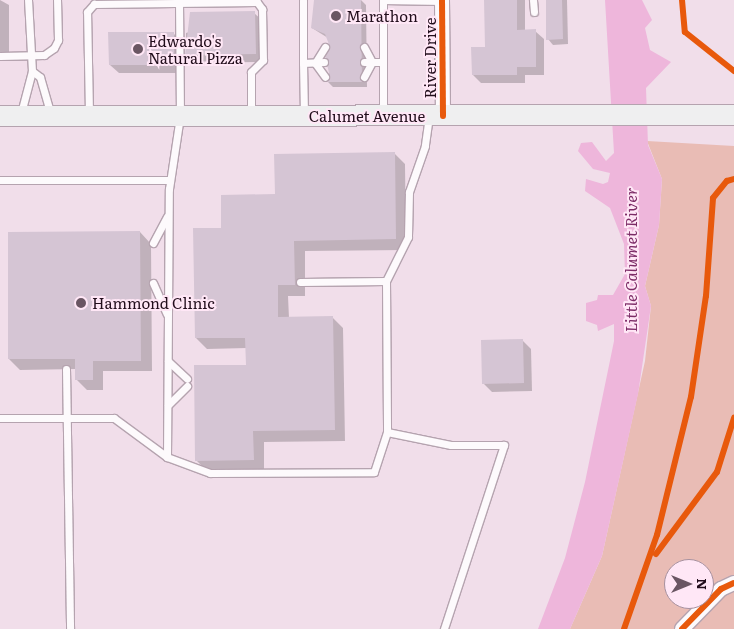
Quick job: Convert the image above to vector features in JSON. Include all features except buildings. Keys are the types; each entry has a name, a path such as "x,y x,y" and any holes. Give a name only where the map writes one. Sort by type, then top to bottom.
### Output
{"main road":[{"name":"Calumet Avenue","path":"0,116 734,116"}],"street":[{"name":"River Drive","path":"436,116 442,0"},
{"path":"682,629 721,589 734,583"}],"lane":[{"path":"21,116 32,71 29,56 28,0"},
{"path":"0,56 44,55 58,40 56,0"},
{"path":"303,0 304,116"},
{"path":"383,116 383,0 442,0"},
{"path":"533,0 534,12"},
{"path":"89,116 87,12 94,4 257,2 262,9 262,60 251,72 252,116"},
{"path":"167,457 169,215 170,180 180,116 179,3"},
{"path":"314,63 325,47"},
{"path":"364,47 372,62"},
{"path":"304,63 324,62"},
{"path":"364,62 383,62"},
{"path":"364,77 372,62"},
{"path":"314,63 325,77"},
{"path":"32,71 40,77 50,116"},
{"path":"0,418 114,418 167,457 210,473 374,472 387,432 386,281 408,237 409,192 436,116"},
{"path":"0,180 170,180"},
{"path":"153,243 169,215"},
{"path":"300,282 386,281"},
{"path":"153,283 168,316"},
{"path":"168,361 187,382 168,405"},
{"path":"66,369 70,629"},
{"path":"387,432 451,445 504,445 444,629"}],"shaded area":[{"path":"647,141 734,146 734,629 570,629 602,556 645,361 651,306 645,286 659,225 662,179"}],"water":[{"name":"Little Calumet River","path":"605,0 642,0 652,20 645,28 650,50 671,62 646,88 648,145 662,179 659,225 645,286 651,306 638,394 602,556 570,629 538,629 565,558 585,482 614,341 614,324 598,331 597,325 586,321 586,303 597,300 598,295 613,295 625,274 624,244 610,208 585,191 586,179 603,184 608,182 610,173 593,169 578,151 581,143 592,142 606,161 614,153"}],"cycle path":[{"path":"442,0 443,116"},
{"path":"682,0 685,32 734,71"},
{"path":"624,629 657,535 691,397 706,296 713,198 727,181 734,179"},
{"path":"656,554 717,472 734,418"},
{"path":"682,629 721,589 734,583"}],"place":[{"name":"Marathon","path":"336,16"},
{"name":"Edwardo's Natural Pizza","path":"138,49"},
{"name":"Hammond Clinic","path":"81,303"}]}
